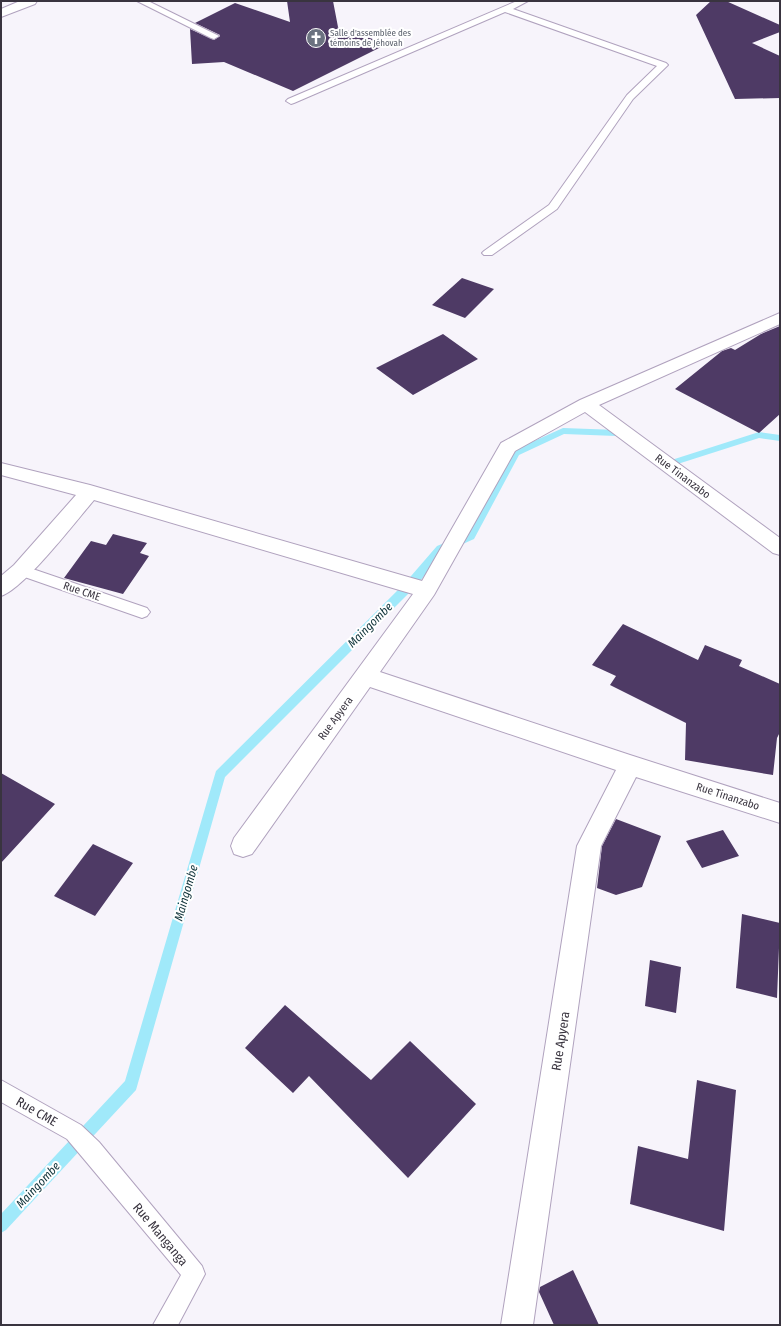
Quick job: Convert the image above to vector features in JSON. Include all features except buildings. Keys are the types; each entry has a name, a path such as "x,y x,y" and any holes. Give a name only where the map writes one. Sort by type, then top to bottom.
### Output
{"street":[{"path":"1,13 30,1"},
{"name":"Rue Apyera","path":"243,846 365,676 415,586 508,447 586,404 780,318"},
{"name":"Rue Tinanzabo","path":"586,404 780,548"},
{"path":"1,469 90,492 415,586"},
{"path":"1,588 21,570 90,492"},
{"name":"Rue Tinanzabo","path":"365,676 630,765 780,813"},
{"name":"Rue Apyera","path":"517,1325 589,846 630,765"}],"lane":[{"path":"141,1 214,36"},
{"path":"291,101 524,1"},
{"path":"488,253 553,207 630,97 663,65 504,9"},
{"name":"Rue CME","path":"21,570 142,612"},
{"name":"Rue CME","path":"1,1090 74,1132 91,1150"},
{"name":"Rue Manganga","path":"91,1150 194,1274 165,1325"}],"waterway":[{"name":"Maingombe","path":"1,1225 131,1085 220,775 409,586 441,549 470,536 515,453 563,431 618,433 626,439"},
{"path":"662,466 759,435 780,438"}],"place":[{"name":"Salle d'assemblée des témoins de Jéhovah","path":"316,38"}]}
